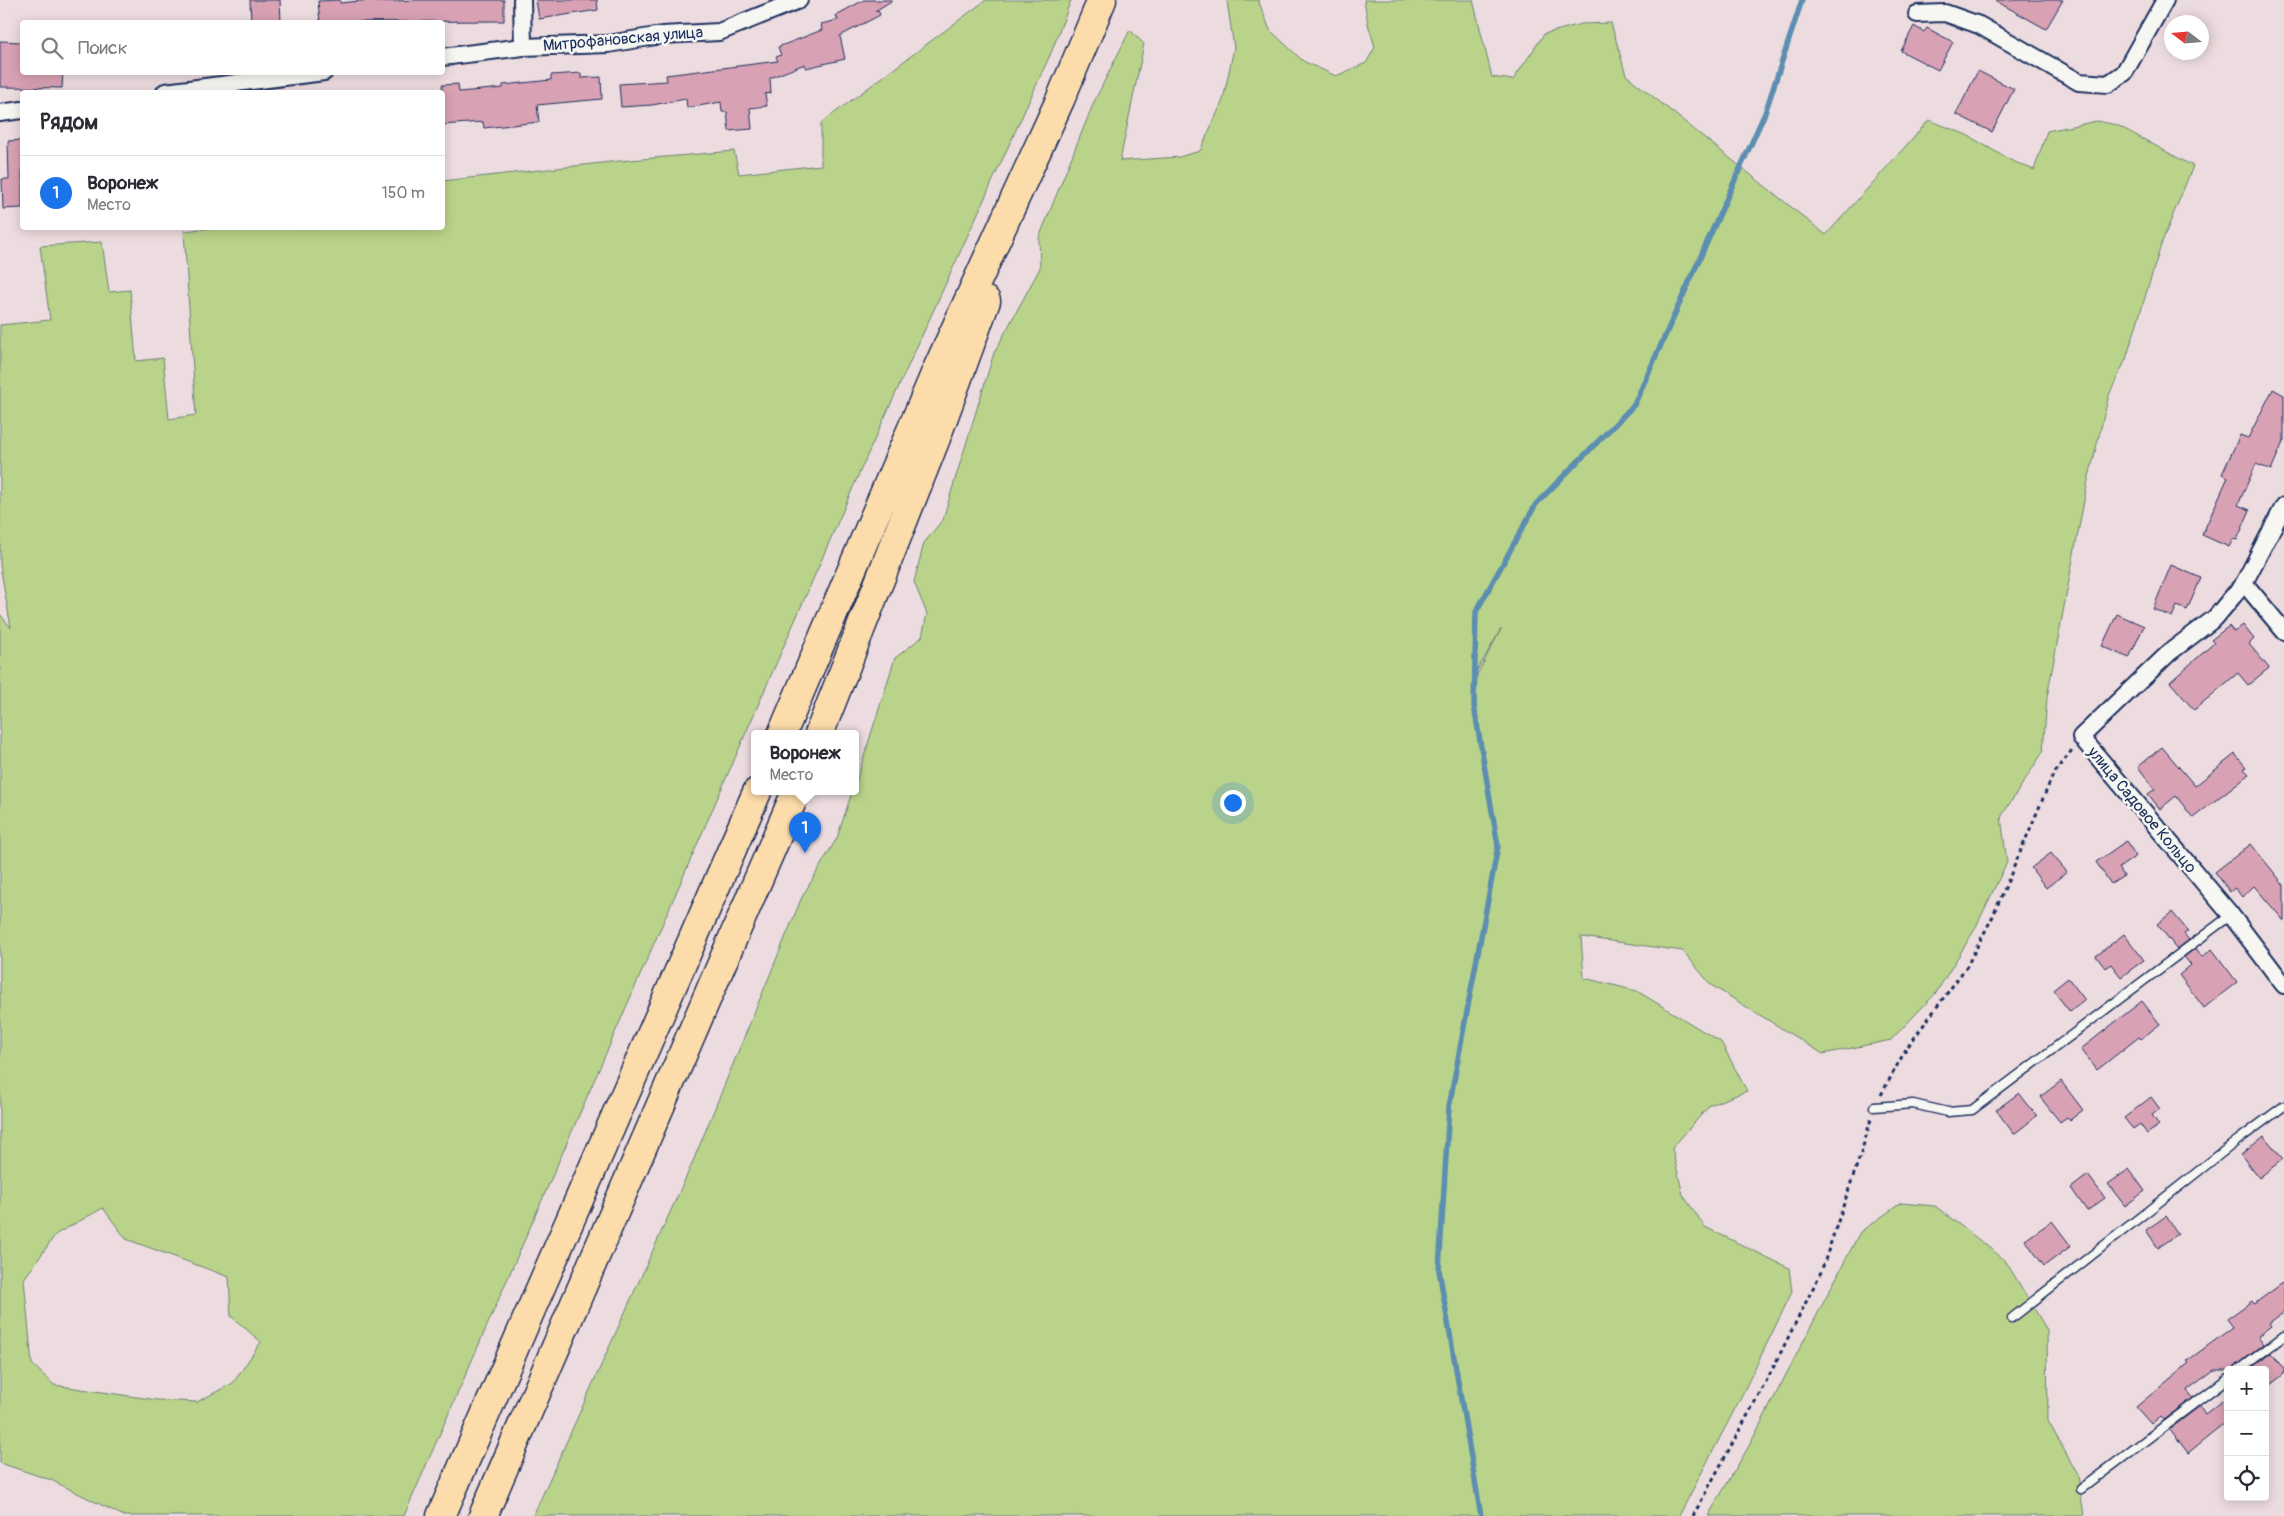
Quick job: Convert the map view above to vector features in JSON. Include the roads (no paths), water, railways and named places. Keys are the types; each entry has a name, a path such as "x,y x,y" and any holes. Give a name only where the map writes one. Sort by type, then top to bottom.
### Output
{"highway":[{"path":"784,730 938,367 1060,100 1102,0"},
{"path":"821,730 936,438 1060,100"},
{"path":"441,1516 756,795"},
{"path":"483,1516 795,795"}],"street":[{"path":"522,0 523,47"},
{"name":"Митрофановская улица","path":"445,58 523,47 608,44 662,35 719,32 799,0"},
{"path":"1917,14 1945,13 1979,25 2079,82 2108,84 2124,73 2165,0"},
{"path":"181,90 300,75"},
{"path":"0,113 20,110"},
{"name":"улица Садовое Кольцо","path":"2284,506 2244,583 2215,618 2170,652 2081,738 2231,914 2284,985"},
{"path":"2244,583 2284,631"}],"lane":[{"path":"1874,1107 1913,1104 1948,1112 1972,1110 2231,914"},
{"path":"2012,1318 2284,1106"},
{"path":"2244,1366 2284,1336"},
{"path":"2081,1489 2224,1381"}],"waterway":[{"path":"1481,1516 1439,1270 1449,1107 1498,846 1474,706 1476,612 1536,504 1634,405 1765,113 1802,0"}],"place":[{"name":"Воронеж","path":"805,853"}]}
